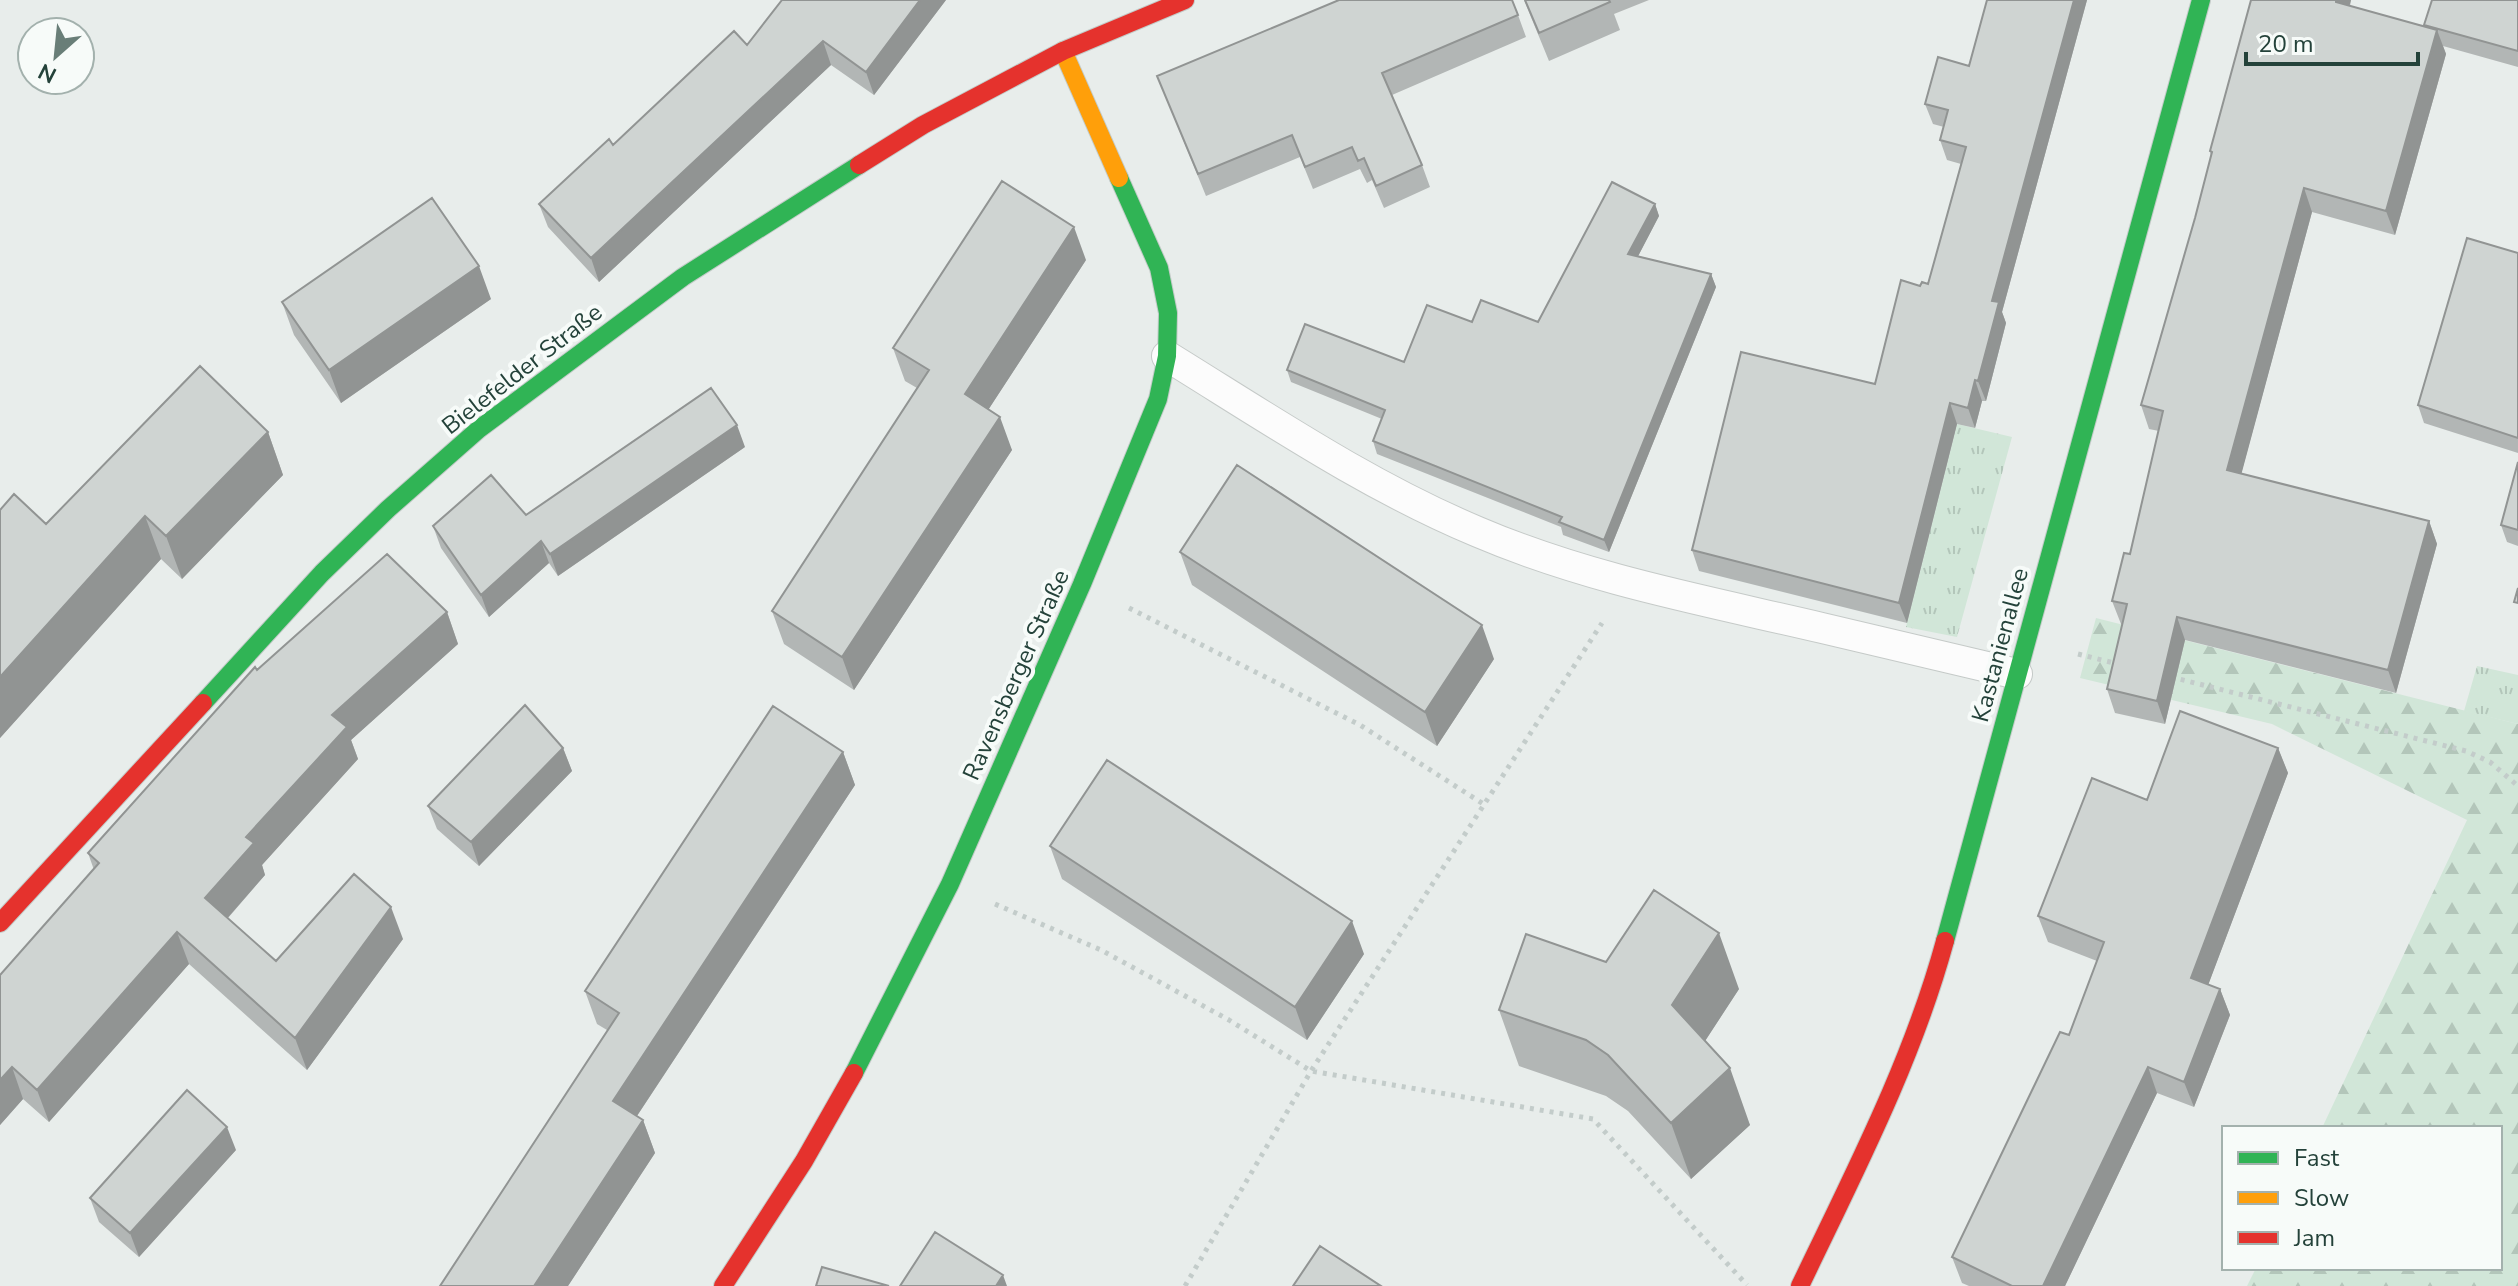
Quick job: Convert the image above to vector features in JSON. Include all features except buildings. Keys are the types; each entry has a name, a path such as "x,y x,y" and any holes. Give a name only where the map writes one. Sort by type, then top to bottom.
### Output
{"street":[{"name":"Bielefelder Straße","path":"0,923 322,573 388,509 479,429 683,277 923,125 1063,51 1185,0"},
{"name":"Kastanienallee","path":"1800,1286 1890,1098 1932,988 2201,0"},
{"name":"Ravensberger Straße","path":"723,1286 804,1161 859,1065 950,884 1082,584 1158,399 1167,356 1168,313 1159,268 1063,51"}],"lane":[{"path":"1167,356 1337,461 1407,500 1480,533 1565,564 1629,582 2017,674"}],"path":[{"path":"1185,1286 1311,1071 1629,582"},
{"path":"1082,584 1360,725 1485,805"},
{"path":"2026,641 2133,668"},
{"path":"2164,676 2466,751 2490,762 2518,786"},
{"path":"950,884 1101,950 1229,1020 1311,1071 1593,1119 1748,1286"}],"green space":[{"path":"1957,424 2012,437 1957,637 1906,627"},
{"path":"2096,618 2518,724 2518,1286 2247,1286 2255,1270 2502,1270 2502,1126 2323,1126 2467,820 2272,724 2080,678"},
{"path":"2477,666 2518,675 2518,724 2464,711"}],"traffic: fast":[{"path":"1945,941 2201,0"},
{"path":"203,703 322,573 388,509 479,429 683,277 859,165"},
{"path":"854,1073 950,884 1082,584 1158,399 1167,356 1168,313 1159,268 1119,178"}],"traffic: slow":[{"path":"1063,51 1119,178"}],"traffic: jam":[{"path":"859,165 923,125 1063,51 1185,0"},
{"path":"0,923 203,703"},
{"path":"1800,1286 1899,1074 1932,986 1945,941"},
{"path":"723,1286 804,1161 854,1073"}]}
